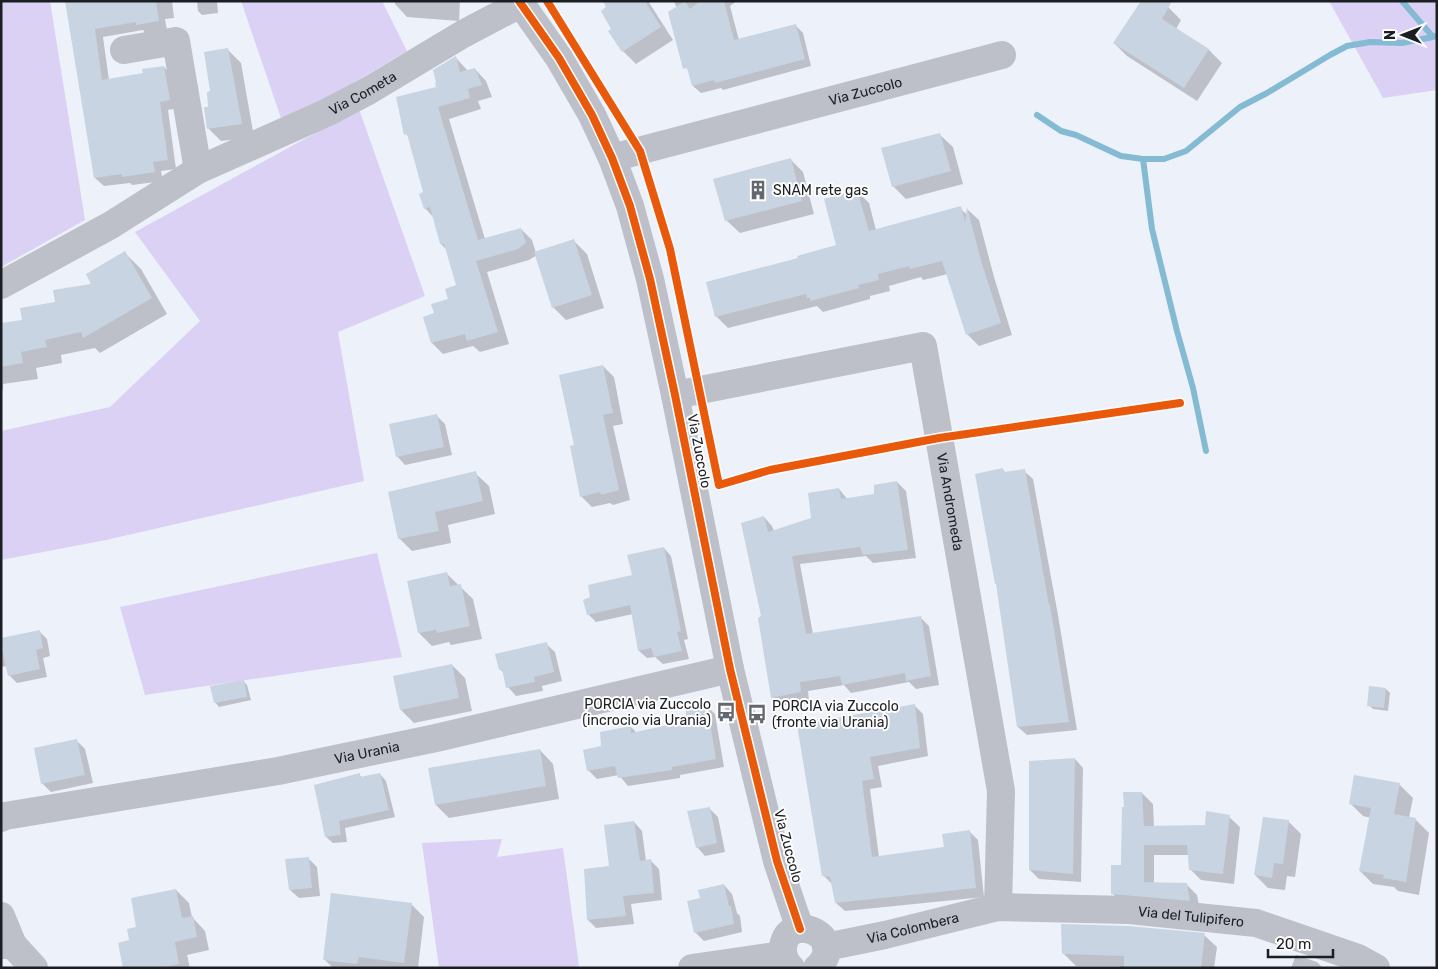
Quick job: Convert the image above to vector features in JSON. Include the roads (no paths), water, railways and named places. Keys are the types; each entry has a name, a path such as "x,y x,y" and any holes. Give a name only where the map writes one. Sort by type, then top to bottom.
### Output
{"street":[{"name":"Via Zuccolo","path":"520,3 559,58 592,116 612,158 630,206 650,279 730,669 777,861 800,929"},
{"name":"Via Cometa","path":"1,285 111,225 198,170 326,113 368,91 462,34 520,3"},
{"path":"124,50 176,41 198,170"},
{"name":"Via Zuccolo","path":"612,158 1002,55"},
{"name":"Via Andromeda","path":"675,395 923,346 1001,791 998,907"},
{"name":"Via Urania","path":"1,818 278,771 436,738 730,669"},
{"name":"Via Colombera","path":"821,962 885,935 998,907"},
{"name":"Via del Tulipifero","path":"998,907 1130,910 1256,924 1358,958 1376,968"},
{"path":"1,916 7,945 34,968"},
{"path":"692,968 787,961 783,948 787,938 794,931 800,929 809,929 818,933 823,940 821,962"}],"waterway":[{"path":"1402,1 1433,37 1435,36"},
{"path":"1037,115 1061,131 1076,135 1121,156 1164,159 1186,151 1240,107 1347,46 1370,42 1402,43 1433,37"},
{"path":"1143,159 1152,229 1193,388 1206,451"}],"place":[{"name":"SNAM rete gas","path":"758,190"},
{"name":"PORCIA via Zuccolo (incrocio via Urania)","path":"726,712"},
{"name":"PORCIA via Zuccolo (fronte via Urania)","path":"757,714"}]}
